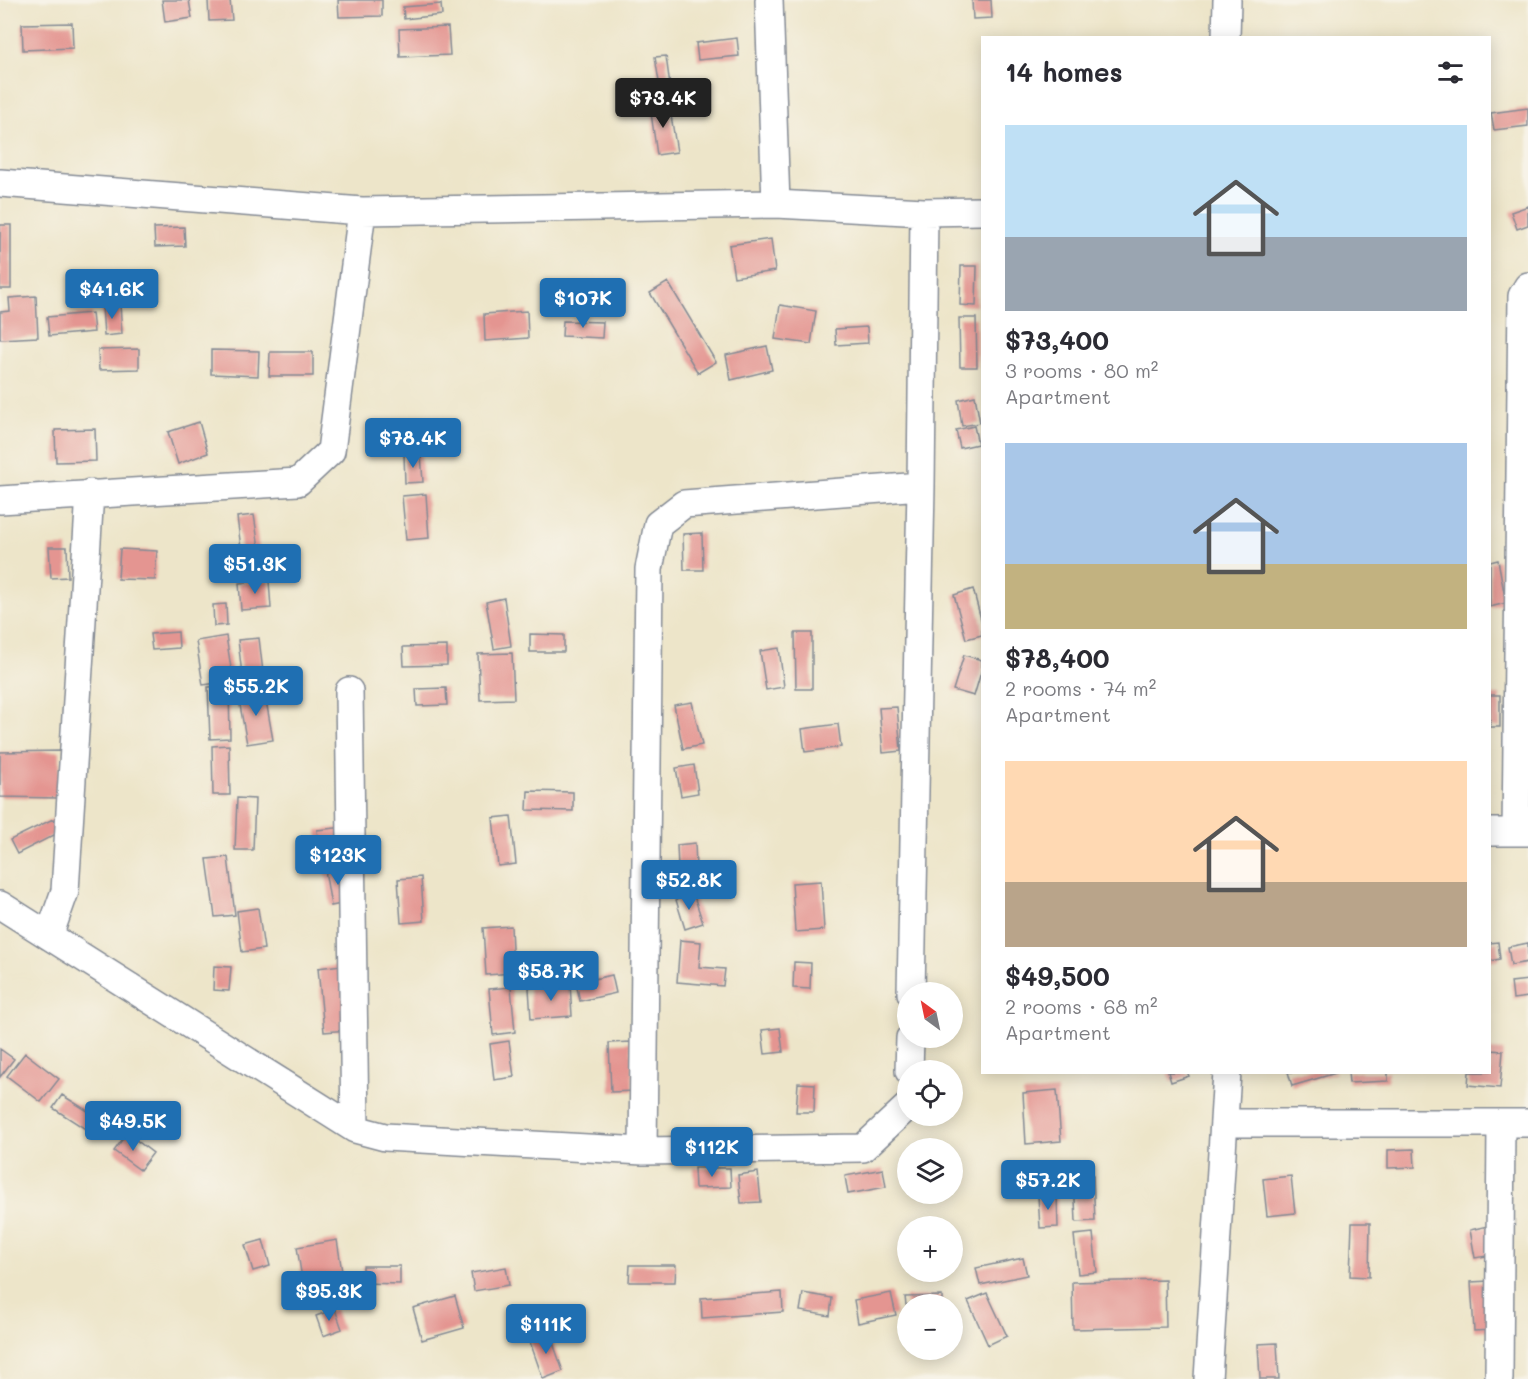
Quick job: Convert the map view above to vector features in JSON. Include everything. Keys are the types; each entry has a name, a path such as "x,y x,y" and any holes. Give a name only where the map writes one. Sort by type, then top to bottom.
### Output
{"street":[{"path":"769,0 776,204"},
{"path":"1226,36 1227,0"},
{"path":"0,183 362,211 776,204 924,212 981,211"},
{"path":"0,500 298,482 331,451 362,211"},
{"path":"911,982 924,212"},
{"path":"1491,832 1522,832 1522,296 1528,286"},
{"path":"643,1151 649,570 658,524 684,504 921,486"},
{"path":"49,936 65,891 90,493"},
{"path":"349,691 355,1129"},
{"path":"0,905 355,1129 386,1137 643,1151 863,1148 897,1116"},
{"path":"1208,1379 1227,1074"},
{"path":"1225,1123 1528,1123"},
{"path":"1499,1379 1501,1124"}],"building":[{"path":"162,0 189,0 192,18 165,22"},
{"path":"208,0 230,0 232,20 209,21"},
{"path":"338,0 382,0 382,16 339,17"},
{"path":"972,0 991,0 992,18 973,19"},
{"path":"441,4 442,15 404,19 403,7"},
{"path":"72,23 73,48 23,50 22,24"},
{"path":"448,27 450,55 400,57 399,29"},
{"path":"737,38 739,56 698,60 696,43"},
{"path":"666,56 670,86 660,88 655,57"},
{"path":"669,103 677,152 657,155 650,106"},
{"path":"1528,108 1528,126 1494,130 1491,113"},
{"path":"1528,206 1528,225 1517,229 1511,212"},
{"path":"0,225 11,225 11,289 0,289"},
{"path":"184,227 185,246 155,247 154,228"},
{"path":"771,239 775,271 734,277 729,245"},
{"path":"961,266 977,266 976,306 960,305"},
{"path":"668,282 716,362 698,373 650,293"},
{"path":"36,296 38,337 0,339 0,312 10,311 9,298"},
{"path":"120,304 122,334 104,336 102,305"},
{"path":"780,305 816,311 811,344 775,339"},
{"path":"527,311 528,338 485,341 484,314"},
{"path":"92,313 94,332 49,336 47,317"},
{"path":"959,318 976,318 977,367 960,367"},
{"path":"563,321 603,322 602,338 562,336"},
{"path":"867,327 868,343 836,345 835,329"},
{"path":"767,346 772,370 731,380 726,355"},
{"path":"139,349 139,369 99,370 98,350"},
{"path":"211,350 259,351 258,376 211,374"},
{"path":"270,352 313,352 313,376 269,376"},
{"path":"975,396 980,423 962,426 958,400"},
{"path":"199,422 208,453 178,464 168,432"},
{"path":"974,426 978,444 960,448 956,430"},
{"path":"95,429 96,461 56,462 55,430"},
{"path":"421,454 423,482 405,483 404,455"},
{"path":"426,494 429,538 406,540 402,496"},
{"path":"254,515 261,561 243,564 237,517"},
{"path":"702,533 703,570 684,570 683,534"},
{"path":"49,547 67,547 68,577 51,578"},
{"path":"120,549 157,551 155,580 118,579"},
{"path":"1498,560 1506,603 1491,607 1491,562"},
{"path":"269,581 271,608 241,610 239,583"},
{"path":"973,589 981,619 981,635 966,639 954,595"},
{"path":"504,598 511,646 494,649 486,602"},
{"path":"226,604 227,625 214,626 213,605"},
{"path":"178,632 179,648 152,650 150,634"},
{"path":"795,633 812,633 812,689 796,689"},
{"path":"530,634 564,635 564,652 530,652"},
{"path":"226,636 233,681 203,685 196,641"},
{"path":"259,638 264,681 243,683 238,640"},
{"path":"447,646 447,665 404,666 403,647"},
{"path":"779,648 784,687 766,690 760,651"},
{"path":"512,653 514,699 480,700 478,654"},
{"path":"964,655 981,660 981,672 974,696 953,690"},
{"path":"229,686 230,738 210,739 208,687"},
{"path":"446,688 447,705 417,706 416,689"},
{"path":"264,689 273,740 247,744 238,694"},
{"path":"1491,695 1500,695 1500,727 1491,727"},
{"path":"692,702 702,745 683,749 674,705"},
{"path":"897,707 901,751 883,753 879,708"},
{"path":"838,724 841,747 805,752 802,729"},
{"path":"229,745 230,795 213,795 212,746"},
{"path":"60,751 60,798 0,797 0,752"},
{"path":"694,765 698,793 681,796 676,768"},
{"path":"528,791 573,792 573,811 527,810"},
{"path":"237,798 255,799 253,850 235,850"},
{"path":"511,816 516,864 498,866 493,818"},
{"path":"53,819 60,832 17,854 10,840"},
{"path":"345,827 348,850 320,853 317,830"},
{"path":"695,843 696,867 678,868 677,845"},
{"path":"228,857 235,915 215,917 207,859"},
{"path":"344,867 351,902 331,906 325,870"},
{"path":"421,877 424,921 401,923 398,879"},
{"path":"821,881 824,930 795,932 792,883"},
{"path":"693,893 703,923 685,929 676,900"},
{"path":"258,908 264,949 242,952 237,911"},
{"path":"511,926 513,973 486,975 483,928"},
{"path":"680,940 701,942 699,967 725,969 723,986 677,982"},
{"path":"1498,942 1500,959 1491,961 1491,943"},
{"path":"1528,943 1528,962 1511,965 1508,947"},
{"path":"794,962 811,963 810,989 793,988"},
{"path":"341,965 348,1030 324,1032 318,968"},
{"path":"214,966 231,967 229,991 213,990"},
{"path":"612,975 616,993 580,1001 576,983"},
{"path":"1528,980 1528,997 1513,999 1511,982"},
{"path":"570,984 572,1016 531,1019 529,988"},
{"path":"511,987 515,1032 493,1035 489,989"},
{"path":"780,1028 783,1052 765,1054 762,1030"},
{"path":"509,1041 514,1077 494,1080 490,1044"},
{"path":"631,1042 633,1091 611,1092 609,1043"},
{"path":"0,1049 14,1059 0,1077"},
{"path":"1491,1050 1503,1051 1500,1088 1468,1085 1469,1074 1491,1074"},
{"path":"25,1053 59,1079 41,1102 7,1076"},
{"path":"1169,1074 1188,1074 1189,1076 1171,1082"},
{"path":"1289,1074 1333,1074 1292,1086"},
{"path":"1348,1074 1388,1074 1388,1081 1349,1083"},
{"path":"798,1083 815,1084 814,1112 796,1112"},
{"path":"1057,1090 1061,1141 1026,1144 1023,1093"},
{"path":"62,1095 99,1118 90,1132 53,1108"},
{"path":"127,1133 153,1153 140,1170 114,1151"},
{"path":"1414,1149 1415,1167 1388,1168 1388,1150"},
{"path":"694,1168 730,1168 731,1187 695,1188"},
{"path":"883,1169 886,1187 848,1194 845,1176"},
{"path":"758,1172 761,1202 741,1203 738,1175"},
{"path":"1093,1175 1095,1221 1076,1222 1074,1177"},
{"path":"1291,1176 1295,1213 1267,1216 1263,1179"},
{"path":"1057,1195 1058,1227 1040,1228 1038,1196"},
{"path":"1352,1223 1370,1223 1369,1277 1350,1276"},
{"path":"1488,1226 1493,1255 1475,1258 1470,1230"},
{"path":"1093,1233 1097,1272 1078,1274 1074,1235"},
{"path":"263,1240 270,1266 253,1271 245,1245"},
{"path":"337,1240 343,1278 303,1285 297,1247"},
{"path":"1023,1258 1027,1275 980,1285 976,1268"},
{"path":"630,1265 676,1265 675,1282 629,1282"},
{"path":"363,1266 400,1266 400,1284 363,1283"},
{"path":"506,1267 509,1285 474,1291 471,1273"},
{"path":"1165,1280 1166,1327 1073,1329 1072,1282"},
{"path":"1489,1281 1492,1330 1474,1331 1471,1282"},
{"path":"782,1292 783,1312 702,1318 701,1298"},
{"path":"803,1293 832,1298 830,1316 800,1311"},
{"path":"891,1293 896,1315 858,1323 854,1300"},
{"path":"987,1293 1007,1336 988,1345 968,1301"},
{"path":"455,1296 464,1328 422,1340 413,1308"},
{"path":"335,1309 342,1329 323,1336 316,1316"},
{"path":"549,1332 563,1371 543,1379 529,1339"},
{"path":"1277,1343 1279,1379 1260,1379 1258,1344"}]}
